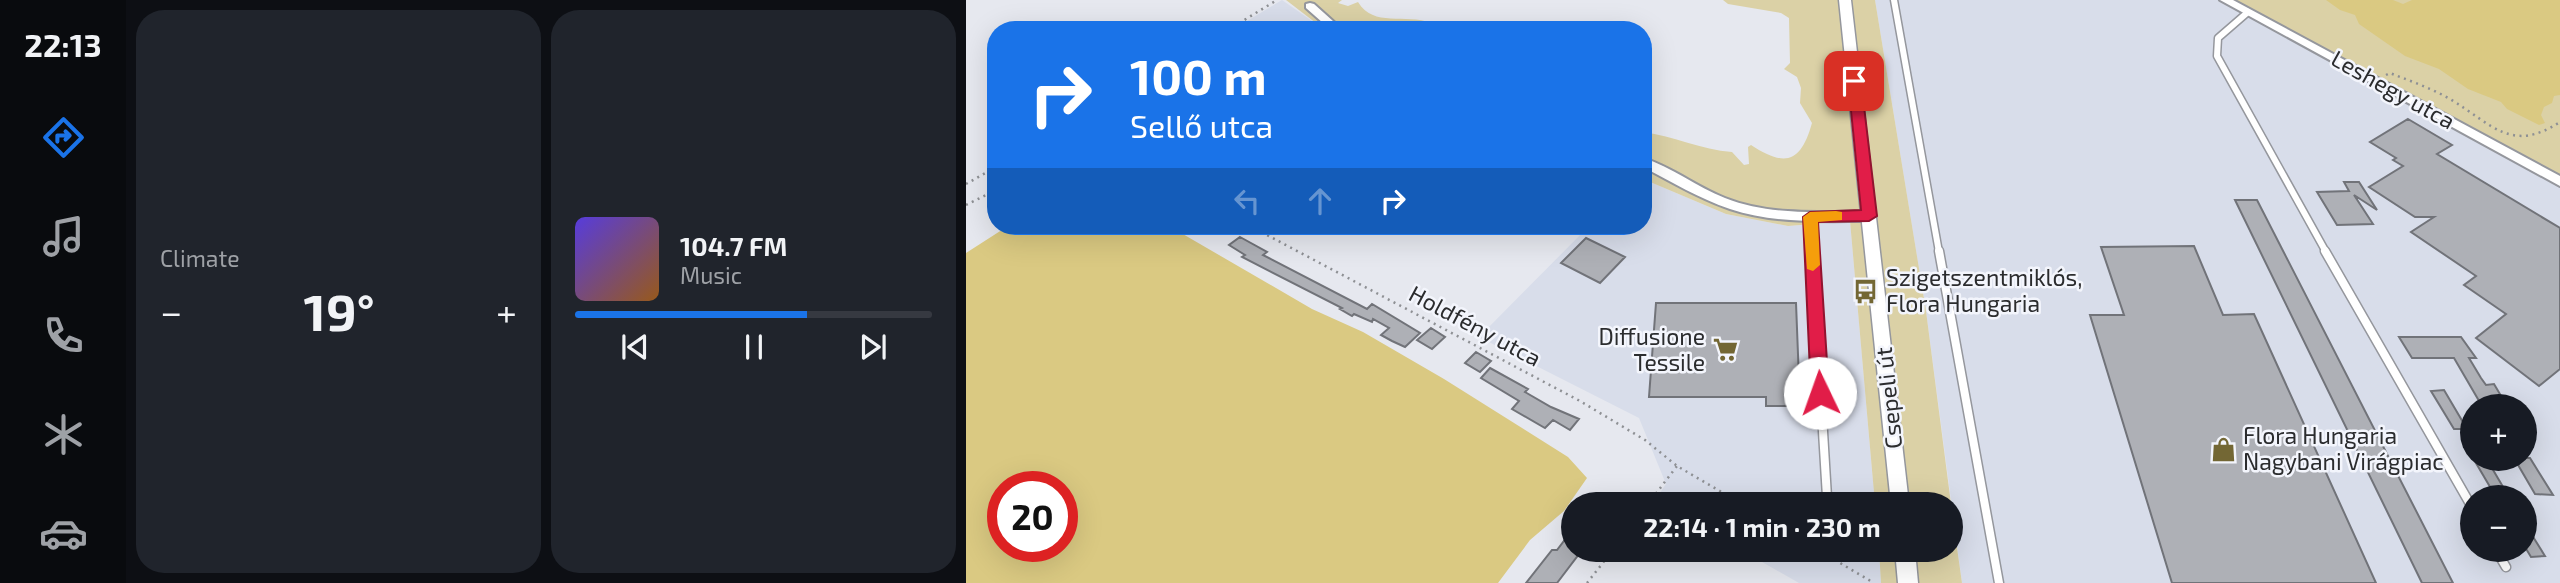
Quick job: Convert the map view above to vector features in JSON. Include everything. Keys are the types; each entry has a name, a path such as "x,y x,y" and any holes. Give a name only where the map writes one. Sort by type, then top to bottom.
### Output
{"street":[{"name":"Csepeli út","path":"1845,0 1899,492"},
{"name":"Leshegy utca","path":"2225,0 2560,182"},
{"path":"1310,6 1328,21"},
{"path":"1652,166 1735,206 1755,212 1810,217 1869,216"},
{"path":"1906,562 1908,583"}],"lane":[{"path":"1894,0 1999,583"},
{"path":"2248,12 2218,38 2217,56 2277,168 2460,486"},
{"path":"1810,217 1827,492"},
{"path":"2503,562 2506,567"}],"path":[{"path":"1243,21 1278,0"},
{"path":"2375,80 2390,74 2440,93 2477,119 2529,140 2547,133 2560,122"},
{"path":"966,184 987,172"},
{"path":"966,205 987,194"},
{"name":"Holdfény utca","path":"1267,235 1580,401 1645,440 1678,466 1722,492"},
{"path":"1657,492 1678,466"},
{"path":"1587,583 1604,562"},
{"path":"1838,562 1874,583"}],"shaded area":[{"path":"1282,0 1312,21 1247,21"},
{"path":"1286,0 1342,0 1338,3 1348,6 1358,2 1372,15 1425,21 1313,21"},
{"path":"1723,0 1875,0 1926,311 1949,492 1874,492 1850,221 1788,226 1726,214 1652,183 1652,134 1709,149 1732,152 1744,165 1749,164 1748,147 1751,145 1774,157 1783,158 1797,153 1803,146 1812,123 1800,103 1801,88 1797,77 1784,69 1790,63 1789,18 1781,13 1728,4"},
{"path":"1875,0 2234,0 2560,176 2560,583 1962,583 1959,562 1963,562 1963,492 1950,492 1926,311"},
{"path":"2234,0 2560,0 2560,176"},
{"path":"2326,0 2393,0 2403,4 2412,0 2560,0 2560,95 2554,96 2552,103 2544,107 2541,115 2545,123 2539,125 2507,109 2501,102 2468,89 2439,69 2405,56 2359,24 2355,15 2340,10"},
{"path":"1652,183 1726,214 1788,226 1850,221 1874,492 1660,492 1666,484 1639,418 1479,337 1580,235 1652,235"},
{"path":"994,235 1185,235 1312,309 1363,332 1444,379 1568,457 1587,478 1577,492 1561,492 1561,514 1530,540 1498,583 966,583 966,253"},
{"path":"1762,562 1880,562 1881,583 1799,583"},
{"path":"1880,562 1959,562 1962,583 1881,583"}],"building":[{"path":"2408,119 2452,145 2437,154 2560,228 2560,369 2539,386 2476,338 2506,314 2464,285 2476,276 2411,232 2434,217 2415,217 2369,187 2403,166 2393,160 2396,158 2370,142"},
{"path":"2344,182 2359,182 2377,210 2354,195 2373,224 2337,225 2317,192 2349,191"},
{"path":"2235,200 2257,200 2453,583 2422,583"},
{"path":"1240,237 1267,252 1263,255 1367,309 1372,304 1420,333 1405,347 1392,341 1381,335 1389,328 1373,319 1372,322 1354,314 1352,316 1340,309 1342,308 1242,257 1245,255 1229,245"},
{"path":"1586,238 1625,257 1600,283 1561,263"},
{"name":"Flora Hungaria Nagybani Virágpiac","path":"2194,246 2223,315 2254,314 2376,583 2172,583 2090,315 2124,315 2101,247"},
{"name":"Diffusione Tessile","path":"1656,303 1796,303 1800,406 1766,406 1766,397 1649,397"},
{"path":"1431,328 1445,337 1432,349 1417,340"},
{"path":"2399,337 2461,337 2476,358 2469,358 2481,378 2486,385 2494,384 2500,394 2475,394 2454,358 2412,358"},
{"path":"1476,352 1491,361 1480,372 1465,363"},
{"path":"1490,368 1528,389 1525,392 1551,407 1579,419 1570,430 1553,420 1545,428 1512,409 1519,401 1481,378"},
{"path":"2444,390 2460,417 2460,429 2454,429 2431,391"},
{"path":"2537,469 2553,495 2537,494 2537,485 2530,485 2522,471"},
{"path":"2481,471 2494,471 2502,485 2489,485"},
{"path":"2537,543 2545,556 2537,557"},
{"path":"1561,545 1561,562 1573,562 1557,583 1526,583 1552,550 1557,550"}],"slow traffic":[{"path":"1813,265 1810,217 1836,216"}],"place":[{"name":"Szigetszentmiklós, Flora Hungaria","path":"1866,291"},
{"name":"Diffusione Tessile","path":"1725,350"},
{"name":"Flora Hungaria Nagybani Virágpiac","path":"2223,449"}],"route":[{"path":"1820,393 1810,217 1869,216 1854,81"}]}
